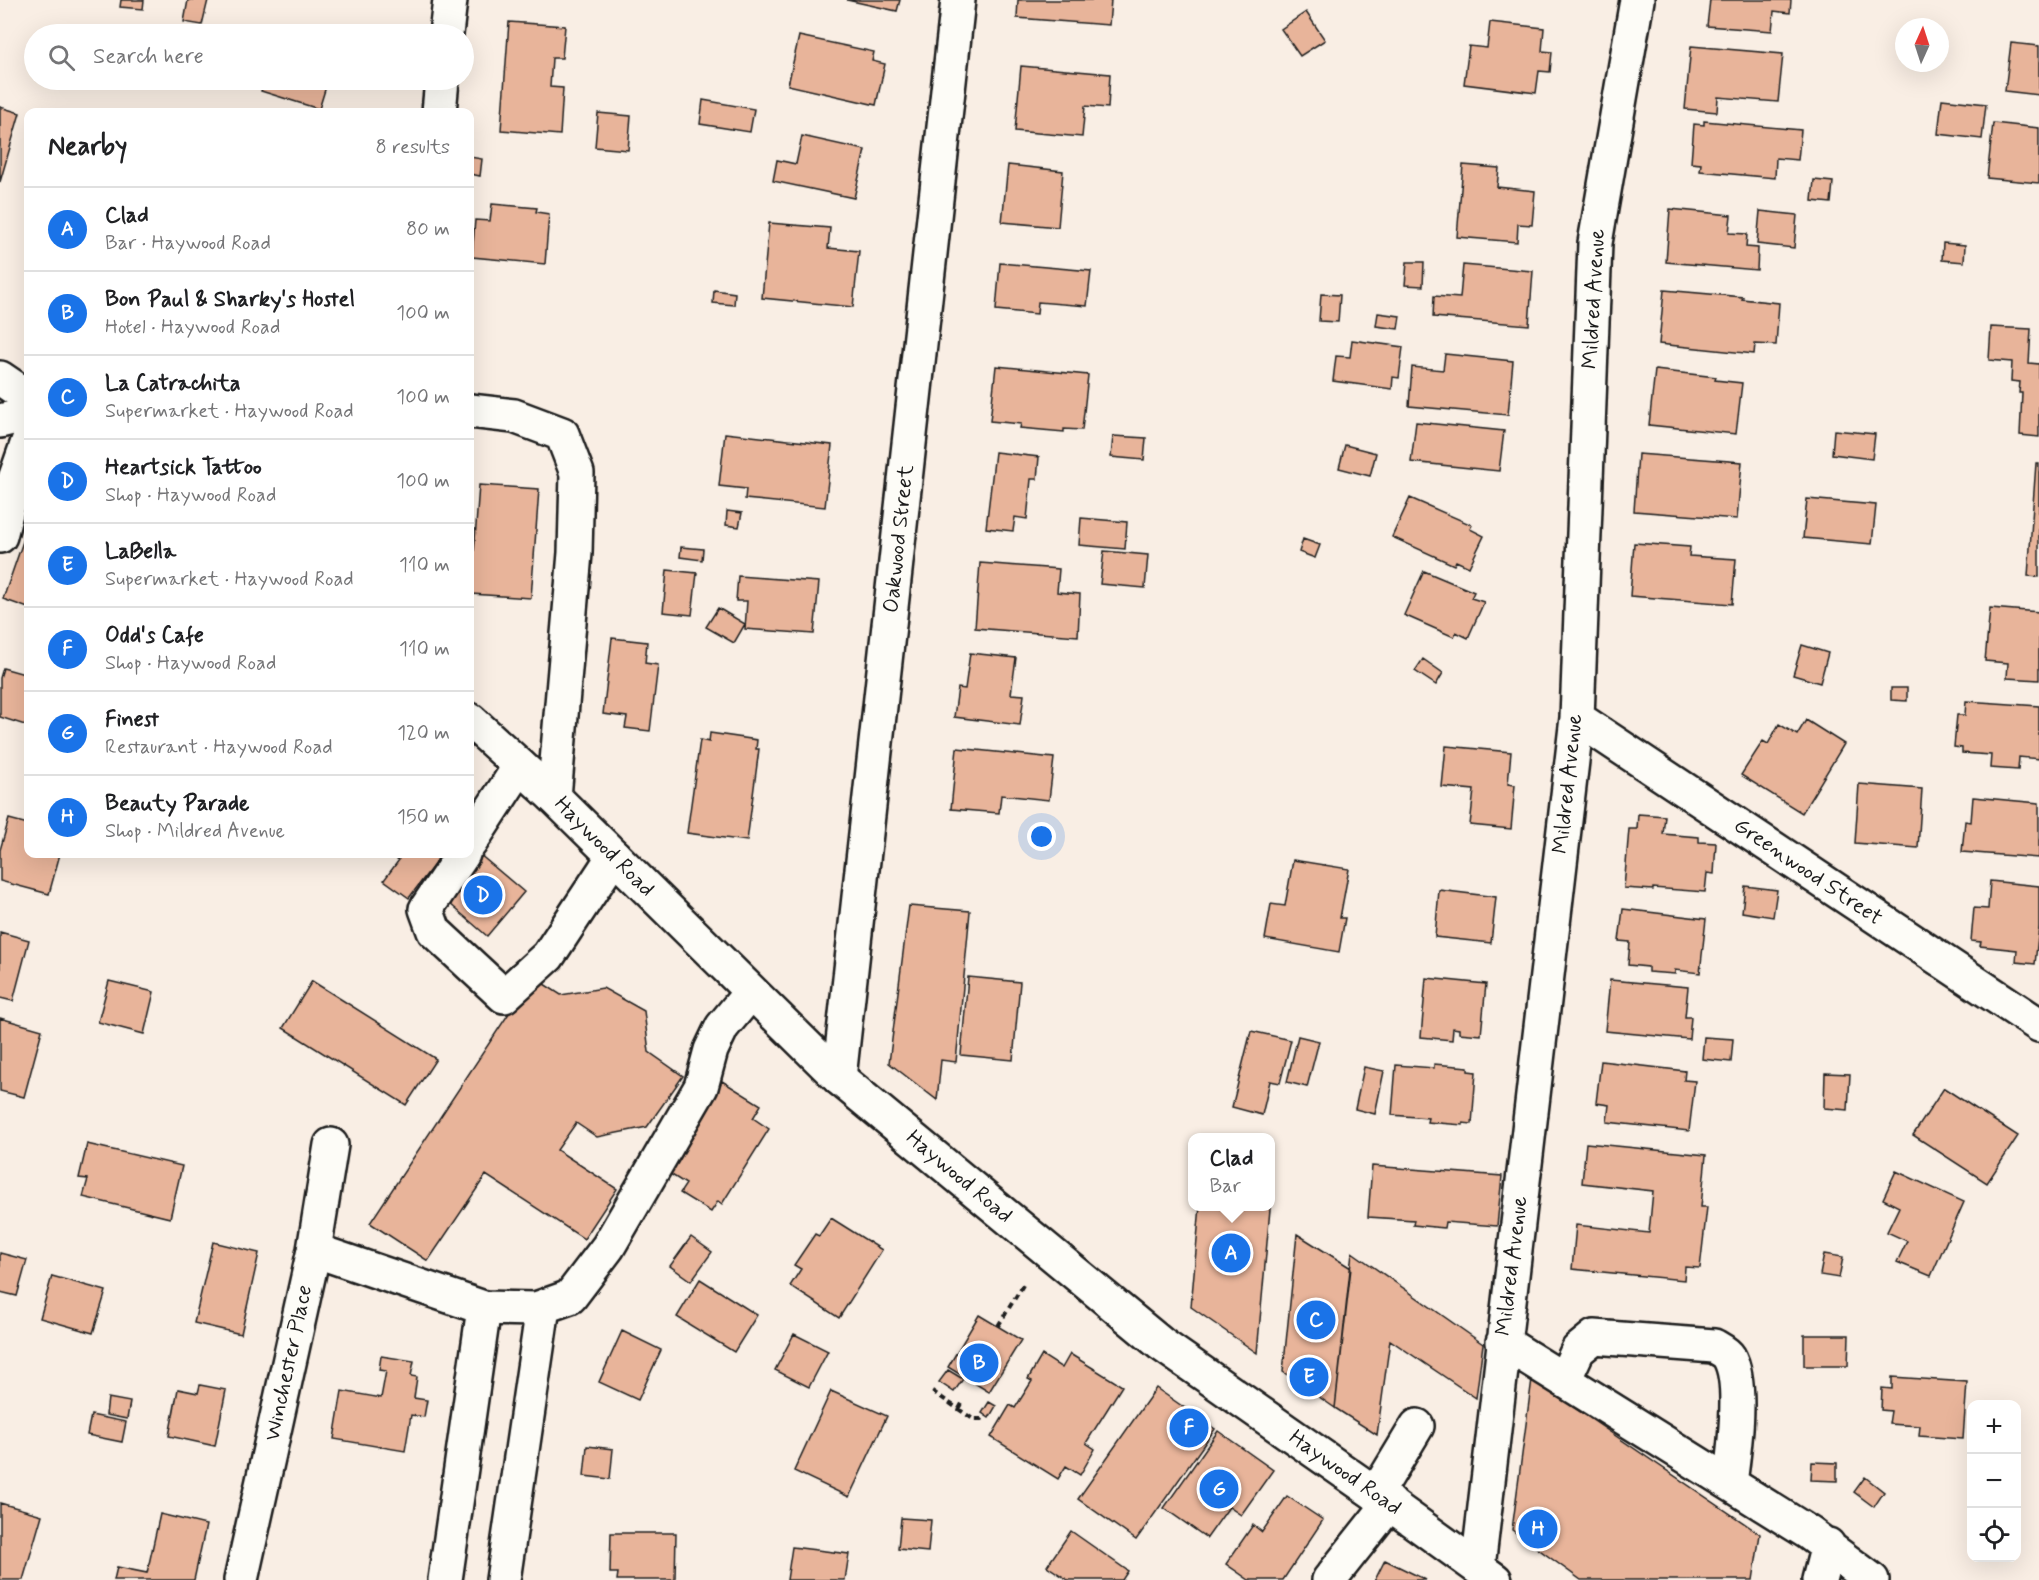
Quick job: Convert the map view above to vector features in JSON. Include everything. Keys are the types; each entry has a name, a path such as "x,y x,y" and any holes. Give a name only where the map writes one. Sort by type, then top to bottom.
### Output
{"street":[{"path":"447,24 450,0"},
{"name":"Oakwood Street","path":"839,1078 958,0"},
{"name":"Mildred Avenue","path":"1486,1573 1503,1342 1577,718 1594,243 1637,0"},
{"path":"439,108 441,90"},
{"path":"0,378 24,394"},
{"path":"474,411 514,416 562,434 577,473 574,553 554,797"},
{"path":"0,421 24,415"},
{"path":"0,536 24,453"},
{"name":"Greenwood Street","path":"1577,718 2039,1025"},
{"name":"Haywood Road","path":"474,724 554,797 839,1078 1161,1344 1383,1498 1486,1573"},
{"path":"474,837 520,766"},
{"path":"460,858 426,909 434,932 504,996 548,956 614,856"},
{"path":"314,1250 484,1308 536,1309 570,1297 608,1248 701,1087 711,1050 722,1027 751,992"},
{"name":"Winchester Place","path":"242,1580 314,1250 331,1145"},
{"path":"503,1580 543,1307"},
{"path":"445,1580 484,1308"},
{"path":"1564,1380 1578,1350 1594,1336 1714,1347 1728,1354 1735,1372 1737,1428 1730,1483"},
{"path":"1503,1342 1828,1545 1872,1580"},
{"path":"1329,1580 1383,1498 1417,1426"},
{"path":"1819,1580 1828,1545"}],"path":[{"path":"998,1326 1023,1285"},
{"path":"932,1391 974,1419 981,1419 985,1415"},
{"path":"959,1409 964,1400"}],"building":[{"path":"121,0 144,0 143,9 120,7"},
{"path":"188,0 208,0 202,24 184,22"},
{"path":"847,0 900,0 897,11"},
{"path":"1018,0 1111,0 1109,25 1017,18"},
{"path":"1710,0 1791,0 1790,13 1774,11 1772,31 1707,26"},
{"path":"1306,12 1325,40 1300,56 1281,29"},
{"path":"509,22 565,26 562,58 552,58 550,87 563,88 560,135 501,130"},
{"path":"1490,22 1544,28 1542,51 1552,52 1550,72 1539,71 1536,93 1464,84 1469,46 1487,48"},
{"path":"799,36 874,52 872,61 885,64 876,105 788,85"},
{"path":"2011,43 2039,46 2039,95 2005,91"},
{"path":"1691,46 1783,54 1778,102 1718,97 1717,112 1685,109"},
{"path":"1021,66 1110,74 1108,108 1085,106 1082,137 1015,131"},
{"path":"261,90 325,90 319,108"},
{"path":"1942,99 1986,104 1982,139 1938,134"},
{"path":"703,100 754,109 750,132 700,124"},
{"path":"0,107 20,113 0,182"},
{"path":"598,113 631,116 628,150 595,147"},
{"path":"1704,121 1801,130 1798,160 1776,158 1775,178 1700,171 1701,164 1691,163 1694,124 1704,125"},
{"path":"1993,123 2039,128 2039,183 1987,178"},
{"path":"802,136 865,150 854,198 773,181 777,160 796,164"},
{"path":"474,158 482,159 480,176 474,175"},
{"path":"1008,165 1063,171 1058,227 1002,222"},
{"path":"1463,165 1499,168 1497,187 1535,191 1532,225 1518,224 1517,242 1457,237"},
{"path":"1814,180 1833,182 1831,203 1812,201"},
{"path":"492,204 537,208 536,212 549,214 545,264 474,257 475,220 490,221"},
{"path":"1670,209 1731,215 1729,233 1747,234 1746,247 1758,248 1757,270 1666,262"},
{"path":"1760,211 1797,215 1794,248 1757,244"},
{"path":"769,223 830,228 828,248 859,251 853,307 762,298"},
{"path":"1943,243 1965,245 1964,262 1942,260"},
{"path":"1407,262 1424,262 1423,286 1405,285"},
{"path":"1000,263 1091,271 1087,306 1038,302 1037,314 996,310"},
{"path":"1463,265 1533,271 1529,325 1433,317 1434,296 1460,298"},
{"path":"714,290 735,293 734,305 713,303"},
{"path":"1664,290 1743,297 1742,299 1779,303 1776,345 1755,344 1754,354 1659,344"},
{"path":"1321,294 1340,295 1338,322 1319,321"},
{"path":"1378,313 1400,316 1398,329 1376,326"},
{"path":"1991,327 2031,329 2029,363 2039,364 2039,437 2020,435 2022,393 2019,393 2020,382 2011,381 2012,362 1989,360"},
{"path":"1352,340 1403,347 1399,378 1393,377 1392,389 1333,381 1336,356 1350,357"},
{"path":"1445,354 1513,361 1508,415 1409,406 1412,367 1443,370"},
{"path":"996,366 1088,375 1082,430 1064,429 1064,432 1020,428 1021,424 990,421"},
{"path":"1655,370 1716,377 1715,380 1742,383 1736,434 1649,425"},
{"path":"1416,422 1504,431 1499,471 1411,462"},
{"path":"1834,430 1875,434 1872,459 1832,454"},
{"path":"725,433 832,445 825,507 745,499 746,489 719,486"},
{"path":"1113,436 1146,438 1144,460 1111,457"},
{"path":"1345,445 1376,453 1370,476 1339,468"},
{"path":"995,452 1039,457 1037,479 1031,479 1027,519 1015,517 1013,531 986,528"},
{"path":"1638,454 1742,462 1737,519 1634,511"},
{"path":"2036,463 2039,463 2039,577 2028,576"},
{"path":"479,485 539,489 531,598 474,594 474,553"},
{"path":"1410,498 1472,525 1470,529 1484,536 1469,567 1456,561 1454,565 1392,537"},
{"path":"1807,499 1876,505 1872,544 1803,538"},
{"path":"727,511 742,513 739,527 726,525"},
{"path":"1081,518 1127,522 1125,549 1079,545"},
{"path":"24,539 24,607 3,599"},
{"path":"1303,539 1320,545 1315,558 1299,552"},
{"path":"1634,543 1690,547 1689,556 1736,559 1732,604 1630,596"},
{"path":"681,547 703,549 702,560 680,557"},
{"path":"1104,551 1148,555 1145,588 1100,584"},
{"path":"980,563 1059,569 1057,592 1080,594 1078,636 975,628"},
{"path":"667,570 697,573 692,615 663,612"},
{"path":"1424,571 1474,592 1471,598 1484,602 1468,638 1456,632 1454,637 1404,615"},
{"path":"738,576 819,582 814,634 745,629 747,601 736,601"},
{"path":"718,608 745,624 734,643 706,627"},
{"path":"1990,608 2039,612 2039,680 2007,678 2008,663 1985,661"},
{"path":"612,638 647,642 645,663 658,665 650,731 625,728 627,717 603,714"},
{"path":"1802,645 1828,653 1820,683 1793,675"},
{"path":"970,653 1016,658 1011,694 1024,695 1020,725 954,717 958,688 965,689"},
{"path":"1423,659 1443,673 1436,685 1415,671"},
{"path":"3,668 24,674 24,725 0,717 0,678"},
{"path":"1891,688 1907,688 1907,701 1891,700"},
{"path":"1966,701 2039,706 2039,759 2019,757 2018,770 1990,768 1991,755 1962,753 1962,748 1954,747 1957,715 1965,715"},
{"path":"1806,720 1844,744 1802,813 1741,775 1763,741 1768,744 1779,724 1797,735"},
{"path":"710,733 757,740 756,749 759,749 747,841 687,833 700,740 709,742"},
{"path":"1446,746 1511,752 1508,784 1515,785 1511,829 1470,825 1474,790 1442,787"},
{"path":"957,748 1054,758 1049,800 1001,795 999,813 951,809"},
{"path":"1859,784 1922,789 1918,848 1855,843"},
{"path":"1973,797 2039,803 2039,858 1962,852 1965,821 1971,822"},
{"path":"1638,814 1665,816 1663,834 1699,837 1699,842 1716,843 1714,874 1707,873 1705,892 1624,888 1629,829 1637,829"},
{"path":"9,819 24,823 24,858 59,858 49,894 0,881 0,850"},
{"path":"479,854 524,892 487,936 442,897"},
{"path":"396,858 439,858 409,898 384,880 399,860"},
{"path":"1293,860 1349,869 1340,918 1345,918 1339,952 1265,939 1271,904 1285,906"},
{"path":"1990,881 2039,886 2039,927 2035,964 2016,962 2017,950 1980,946 1981,942 1971,941 1974,908 1988,909"},
{"path":"1745,886 1777,890 1773,917 1742,912"},
{"path":"1439,890 1496,897 1491,943 1435,937"},
{"path":"909,906 970,911 956,1062 941,1060 937,1100 889,1063"},
{"path":"1623,909 1706,919 1700,973 1675,970 1675,974 1648,972 1648,967 1628,965 1630,942 1619,941"},
{"path":"0,932 29,940 13,1001 0,998"},
{"path":"533,977 561,995 603,988 644,1011 649,1052 683,1076 647,1127 597,1137 576,1123 557,1150 617,1189 584,1239 486,1175 428,1261 370,1223"},
{"path":"968,977 1020,982 1013,1060 961,1055"},
{"path":"1426,978 1486,984 1481,1035 1459,1033 1459,1029 1453,1028 1452,1040 1421,1037"},
{"path":"1610,980 1688,987 1685,1017 1691,1017 1689,1039 1605,1031"},
{"path":"109,981 154,992 144,1034 98,1022"},
{"path":"312,981 436,1059 406,1105 283,1028"},
{"path":"0,1018 42,1030 24,1097 0,1091"},
{"path":"1251,1031 1291,1040 1280,1083 1270,1081 1262,1115 1232,1107"},
{"path":"1298,1036 1319,1041 1307,1087 1287,1082"},
{"path":"1704,1037 1733,1039 1731,1062 1702,1059"},
{"path":"1601,1061 1685,1071 1684,1080 1695,1081 1689,1131 1607,1122 1609,1105 1596,1103"},
{"path":"1434,1064 1468,1067 1468,1071 1476,1072 1472,1124 1427,1122 1428,1118 1392,1115 1396,1065 1434,1068"},
{"path":"1364,1067 1384,1071 1375,1114 1355,1109"},
{"path":"1825,1073 1850,1074 1848,1110 1824,1108"},
{"path":"722,1081 761,1105 753,1118 769,1129 722,1204 718,1201 711,1212 680,1193 686,1184 667,1172"},
{"path":"1944,1088 2018,1136 1987,1183 1913,1135"},
{"path":"1586,1143 1706,1155 1701,1207 1707,1207 1700,1268 1685,1267 1684,1280 1572,1269 1576,1225 1649,1233 1653,1191 1582,1183"},
{"path":"87,1144 182,1166 170,1218 83,1197 88,1179 79,1178"},
{"path":"1372,1166 1502,1176 1497,1226 1445,1222 1444,1228 1413,1225 1414,1220 1368,1217"},
{"path":"1896,1171 1964,1202 1931,1276 1897,1262 1907,1241 1887,1232 1899,1207 1883,1199"},
{"path":"1200,1211 1270,1211 1257,1353 1191,1307"},
{"path":"831,1218 882,1250 839,1318 790,1286 801,1269 794,1265 815,1234 819,1236"},
{"path":"1297,1234 1351,1268 1335,1408 1283,1372"},
{"path":"691,1237 712,1252 691,1281 670,1266"},
{"path":"213,1242 259,1253 241,1334 194,1323"},
{"path":"1352,1252 1483,1344 1476,1398 1390,1340 1377,1435 1335,1408"},
{"path":"0,1253 27,1260 17,1296 0,1292"},
{"path":"1824,1254 1843,1257 1839,1278 1820,1275"},
{"path":"52,1276 106,1291 93,1333 40,1318"},
{"path":"700,1279 757,1315 734,1352 677,1317"},
{"path":"979,1315 1021,1340 989,1392 948,1367"},
{"path":"622,1331 661,1350 638,1400 599,1382"},
{"path":"794,1334 828,1351 809,1387 775,1370"},
{"path":"1804,1335 1849,1335 1848,1366 1804,1366"},
{"path":"1070,1354 1122,1386 1086,1443 1095,1449 1080,1475 1066,1466 1058,1479 991,1437 1010,1405 1015,1408 1032,1381 1028,1379 1042,1355 1062,1368"},
{"path":"381,1356 414,1361 411,1376 417,1377 414,1398 427,1400 424,1417 411,1415 405,1451 334,1439 342,1391 381,1398 386,1371 379,1370"},
{"path":"948,1370 963,1379 954,1392 939,1382"},
{"path":"1892,1377 1967,1382 1963,1439 1919,1436 1920,1426 1889,1424 1891,1411 1881,1410 1882,1388 1892,1389"},
{"path":"1532,1379 1760,1534 1753,1580 1581,1580 1512,1530"},
{"path":"200,1385 226,1390 215,1446 169,1436 178,1389 198,1393"},
{"path":"1156,1388 1215,1429 1136,1540 1078,1499"},
{"path":"831,1391 887,1416 849,1497 794,1471"},
{"path":"108,1398 130,1402 127,1419 106,1415"},
{"path":"989,1402 996,1406 989,1418 982,1413"},
{"path":"91,1415 126,1422 122,1442 87,1435"},
{"path":"1218,1431 1273,1470 1241,1515 1229,1507 1207,1538 1164,1508"},
{"path":"587,1446 613,1449 610,1479 584,1476"},
{"path":"1812,1462 1837,1463 1837,1481 1811,1480"},
{"path":"1865,1477 1884,1492 1874,1507 1854,1492"},
{"path":"1287,1496 1323,1520 1283,1580 1249,1580 1226,1564 1253,1525 1262,1532"},
{"path":"0,1503 42,1515 23,1580 0,1580"},
{"path":"160,1514 206,1525 194,1580 114,1580 117,1567 147,1573"},
{"path":"901,1518 931,1520 928,1552 898,1549"},
{"path":"1071,1531 1128,1571 1122,1580 1068,1580 1047,1566"},
{"path":"611,1533 676,1533 675,1580 617,1580 618,1573 610,1573"},
{"path":"792,1547 849,1554 845,1580 787,1580"},
{"path":"1385,1560 1426,1580 1375,1580"}],"place":[{"name":"Heartsick Tattoo","path":"483,895"},
{"name":"Clad","path":"1231,1253"},
{"name":"La Catrachita","path":"1316,1320"},
{"name":"Bon Paul & Sharky's Hostel","path":"979,1363"},
{"name":"LaBella","path":"1309,1377"},
{"name":"Odd's Cafe","path":"1189,1428"},
{"name":"Finest","path":"1219,1489"},
{"name":"Beauty Parade","path":"1538,1529"}]}
